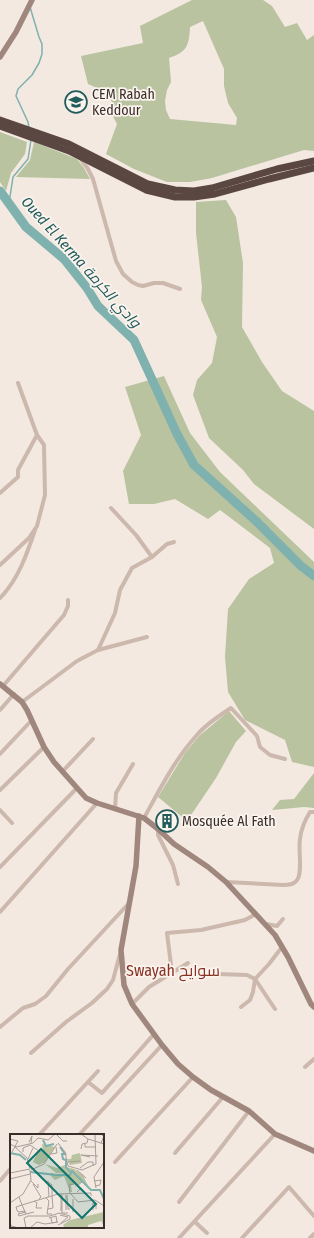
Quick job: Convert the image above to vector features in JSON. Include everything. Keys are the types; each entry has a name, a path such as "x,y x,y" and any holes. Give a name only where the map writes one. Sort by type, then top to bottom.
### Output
{"highway":[{"path":"0,120 20,130"},
{"path":"0,126 69,144 139,180 175,190 194,191 212,188 277,169 314,161"},
{"path":"38,136 146,190 165,196 194,197 215,194 314,168"}],"street":[{"path":"0,57 28,11 32,0"},
{"path":"77,155 91,174 116,261 123,274 138,285 163,283 180,289"},
{"path":"0,598 8,589 26,557 37,526 45,495 44,445 37,435 18,383"},
{"path":"0,493 18,477 18,470 37,435"},
{"path":"111,508 136,535 152,557"},
{"path":"0,566 29,538 37,526"},
{"path":"98,650 115,613 120,590 125,578 132,568 152,557 167,544 174,542"},
{"path":"68,600 68,606 64,615 1,685 22,702 44,747 62,772 76,789 86,798 97,804 141,817 158,829 174,844 208,867 226,882 266,924 282,947 314,1007"},
{"path":"22,702 77,661 98,650 147,637"},
{"path":"0,710 14,694"},
{"path":"31,1053 66,1022 108,989 113,980 121,950 130,902 136,866 141,817 186,748 198,734 213,720 231,708 257,736 260,747 270,755 285,759"},
{"path":"0,754 31,721"},
{"path":"62,772 93,739"},
{"path":"0,790 44,747"},
{"path":"115,809 115,795 133,764"},
{"path":"0,867 76,789"},
{"path":"0,912 97,804"},
{"path":"0,810 12,823"},
{"path":"226,882 283,885 292,884 297,881 300,873 300,838 310,812 314,812"},
{"path":"158,829 158,835 173,865 178,884"},
{"path":"0,1027 23,1008 35,1004 46,996 68,969 130,902"},
{"path":"172,973 167,933 174,931 202,930 245,920 256,914"},
{"path":"266,924 277,926 282,919"},
{"path":"241,1008 250,1000 253,992 254,979 269,964 282,947"},
{"path":"121,950 124,985 132,1004 162,1046 178,1064 193,1077 223,1097 249,1111 275,1134 314,1151"},
{"path":"132,1004 149,987 188,963"},
{"path":"217,974 247,975 254,979 275,1009"},
{"path":"88,1082 102,1093 154,1034"},
{"path":"80,1134 162,1046"},
{"path":"305,1067 314,1058"},
{"path":"40,1134 98,1071"},
{"path":"115,1162 193,1077"},
{"path":"175,1153 223,1097"},
{"path":"179,1202 249,1111"},
{"path":"179,1238 275,1134"},
{"path":"0,1181 10,1169"},
{"path":"242,1238 290,1187 313,1213"},
{"path":"195,1222 207,1233"},
{"path":"310,1238 314,1234"}],"green space":[{"path":"192,0 263,0 272,6 285,27 297,23 307,40 314,35 314,151 304,150 212,178 190,182 167,182 134,169 106,154 117,124 109,109 114,107 108,93 88,84 81,56 143,43 140,26","holes":["203,21 224,69 224,86 228,103 237,118 236,125 170,119 166,110 165,101 167,90 171,82 169,58 180,53 186,47 188,44 190,27"]},
{"path":"0,132 27,142 25,154 11,173 6,191 0,182"},
{"path":"34,142 77,159 90,179 16,177 30,160"},
{"path":"226,200 236,217 243,263 242,327 262,362 282,391 314,411 314,529 254,484 243,470 209,438 193,395 197,380 212,363 217,337 201,300 202,287 196,233 196,202"},
{"path":"164,376 190,433 220,472 314,562 314,767 292,762 285,740 245,720 228,692 225,657 228,609 249,579 274,563 270,548 220,510 208,519 175,499 154,504 129,504 123,471 141,435 125,387"},
{"path":"229,711 246,731 236,742 216,778 187,821 158,797 185,753 199,736"},
{"path":"314,773 314,808 304,807 272,810 280,800 294,799"}],"waterway":[{"path":"29,128 28,122 16,96 18,89 32,75 42,54 42,44 30,7"},
{"path":"9,203 13,177 28,159 31,140"},
{"name":"Oued El Kerma وادي الكرمة","path":"0,191 26,227 64,259 87,288 98,306 134,340 177,434 194,465 256,521 301,566 314,576"}],"place":[{"name":"CEM Rabah Keddour","path":"76,102"},
{"name":"Mosquée Al Fath","path":"167,821"}],"district":[{"name":"Swayah سوايح","path":"173,970"}]}
